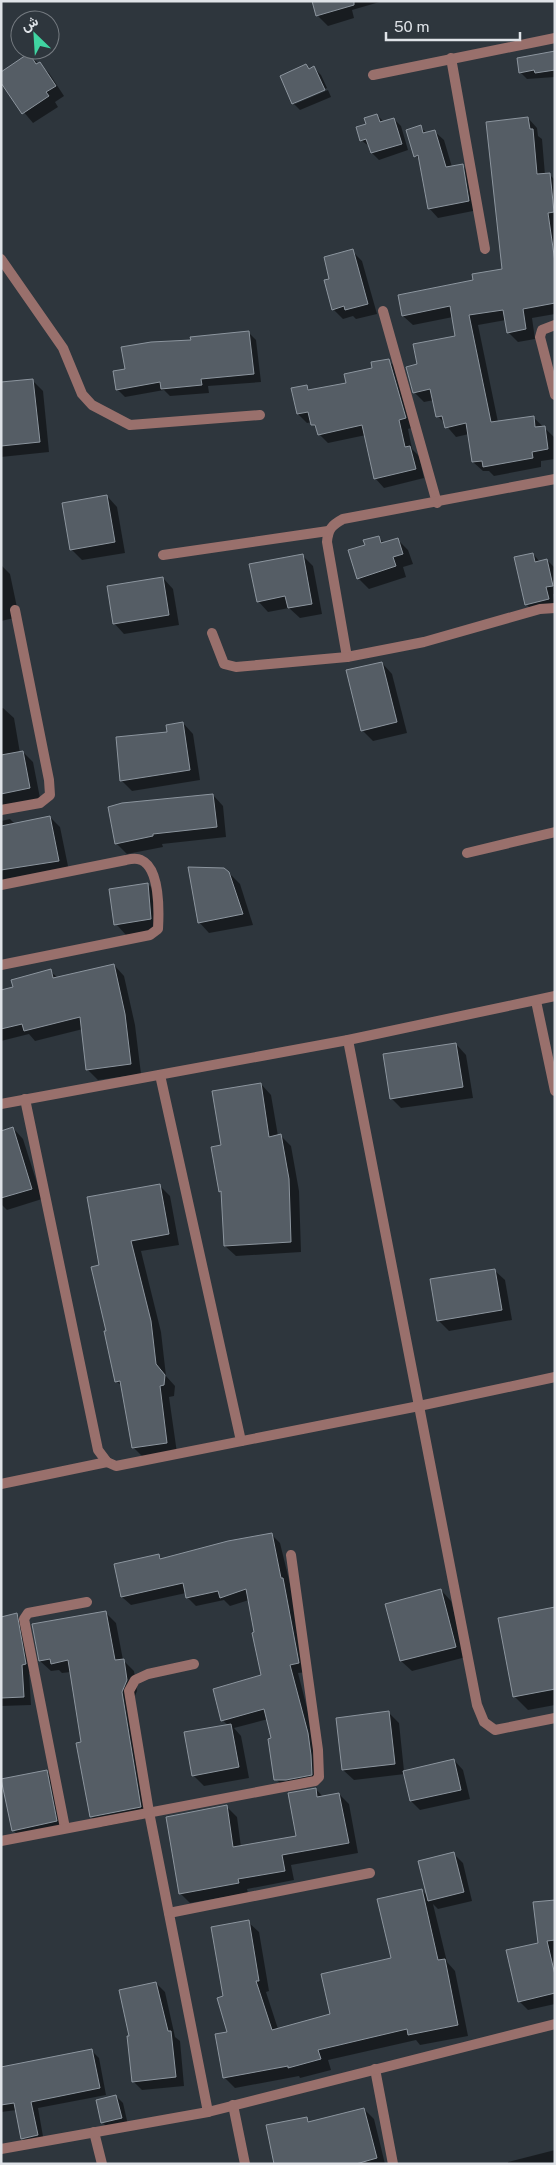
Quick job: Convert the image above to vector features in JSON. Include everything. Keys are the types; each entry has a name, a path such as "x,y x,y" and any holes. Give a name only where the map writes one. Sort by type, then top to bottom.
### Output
{"street":[{"path":"374,74 555,38"},
{"path":"451,58 485,249"},
{"path":"1,259 63,348 82,394 92,405 130,425 260,415"},
{"path":"383,311 437,503"},
{"path":"555,325 542,330 540,337 555,395"},
{"path":"347,657 328,555 328,531 334,524 343,519 437,503 555,479"},
{"path":"163,555 328,531"},
{"path":"212,633 224,664 236,667 347,657 424,642 540,609 555,608"},
{"path":"1,810 40,803 50,795 49,780 15,610"},
{"path":"467,853 555,832"},
{"path":"1,885 126,860 141,859 151,867 155,878 159,917 158,928 150,935 1,965"},
{"path":"1,1104 348,1040 555,996"},
{"path":"536,1001 555,1091"},
{"path":"348,1040 477,1705 484,1722 495,1730 555,1718"},
{"path":"160,1075 240,1441"},
{"path":"25,1099 98,1450 107,1462 116,1466 555,1377"},
{"path":"1,1484 107,1462"},
{"path":"1,1841 316,1781 318,1776 318,1750 291,1555"},
{"path":"66,1828 24,1619 28,1613 87,1602"},
{"path":"194,1664 142,1677 135,1680 129,1691 149,1812 208,2112"},
{"path":"168,1913 370,1873"},
{"path":"1,2149 208,2112 555,2024"},
{"path":"375,2069 393,2164"},
{"path":"233,2105 245,2164"},
{"path":"94,2132 102,2164"}],"building":[{"path":"312,1 354,1 354,5 316,16"},
{"path":"555,51 555,70 535,73 534,70 519,73 517,58"},
{"path":"19,60 33,60 36,64 40,62 56,86 46,92 49,96 22,114 1,83 1,72"},
{"path":"306,64 309,69 314,66 325,90 292,104 280,76"},
{"path":"377,114 380,122 394,118 402,144 371,153 366,139 360,141 356,127 366,124 364,118"},
{"path":"528,117 530,129 533,129 537,174 550,173 554,212 548,213 555,262 555,303 523,309 526,329 507,333 503,310 469,315 491,422 534,416 535,427 545,426 548,449 532,452 533,458 483,467 482,461 472,462 466,423 445,428 442,416 436,417 430,389 413,393 406,367 417,364 413,344 455,336 450,306 402,316 398,295 473,280 472,274 502,269 486,122"},
{"path":"421,125 423,133 435,130 446,167 463,164 469,201 428,209 418,155 414,157 406,130"},
{"path":"353,249 368,304 345,310 344,306 332,310 324,280 329,279 324,257"},
{"path":"249,331 254,374 201,379 202,385 161,389 160,382 116,390 113,371 125,369 121,347 151,342 191,340 190,337"},
{"path":"389,359 406,418 399,420 405,447 410,446 416,469 374,479 362,425 318,435 315,425 311,425 308,412 297,414 291,388 307,385 308,390 346,383 344,374 372,368 371,362"},
{"path":"33,379 40,442 1,446 1,382"},
{"path":"107,495 115,542 70,550 62,503"},
{"path":"379,536 381,543 398,538 403,554 393,557 396,566 357,579 348,550 365,545 363,540"},
{"path":"533,553 535,562 547,559 553,586 546,587 549,599 525,605 514,557"},
{"path":"303,554 312,604 288,608 285,596 257,602 249,564"},
{"path":"163,577 169,615 113,624 107,586"},
{"path":"382,662 397,722 361,731 346,670"},
{"path":"183,722 190,770 120,781 116,737 167,732 166,725"},
{"path":"23,751 30,788 1,794 1,755"},
{"path":"213,794 217,827 153,834 153,836 115,844 108,807 122,803"},
{"path":"50,816 59,861 1,870 1,826"},
{"path":"188,867 224,868 229,872 243,914 198,923"},
{"path":"148,883 151,919 114,925 109,889"},
{"path":"114,964 125,1014 131,1064 86,1070 80,1017 24,1031 22,1024 1,1029 1,990 13,987 11,980 51,969 53,978"},
{"path":"456,1043 463,1087 390,1099 383,1054"},
{"path":"261,1083 269,1137 281,1134 289,1179 291,1242 224,1246 221,1191 219,1192 211,1147 221,1145 212,1091"},
{"path":"13,1127 32,1189 1,1198 1,1131"},
{"path":"160,1184 169,1234 131,1241 151,1321 156,1364 165,1375 164,1385 160,1386 167,1443 132,1448 120,1381 115,1382 104,1331 106,1331 91,1267 99,1265 87,1197"},
{"path":"495,1269 502,1310 437,1321 430,1279"},
{"path":"272,1533 281,1578 283,1578 299,1663 290,1665 308,1733 311,1755 312,1775 286,1780 274,1780 268,1739 271,1738 264,1709 221,1721 213,1689 261,1675 252,1633 254,1632 246,1589 220,1598 218,1591 186,1598 183,1583 121,1597 114,1564 159,1554 160,1559 228,1541"},
{"path":"441,1589 456,1647 400,1661 385,1604"},
{"path":"555,1607 555,1689 513,1697 498,1618"},
{"path":"106,1611 115,1660 124,1659 127,1680 122,1692 141,1807 90,1817 76,1743 81,1742 68,1660 51,1664 50,1659 39,1661 32,1624"},
{"path":"17,1613 26,1664 22,1665 24,1697 1,1698 1,1617"},
{"path":"389,1711 395,1764 342,1770 336,1718"},
{"path":"231,1724 239,1767 192,1776 184,1732"},
{"path":"454,1759 461,1790 410,1801 403,1771"},
{"path":"47,1770 57,1821 12,1831 1,1779"},
{"path":"316,1788 317,1797 339,1793 349,1843 282,1855 285,1871 238,1879 239,1883 179,1894 166,1817 227,1805 233,1847 296,1836 288,1793"},
{"path":"454,1852 464,1892 428,1901 418,1861"},
{"path":"422,1889 438,1960 445,1959 458,2025 408,2035 407,2029 318,2050 321,2059 288,2068 288,2066 223,2078 215,2034 227,2032 217,1998 223,1996 211,1927 249,1920 259,1981 256,1981 272,2030 330,2014 321,1974 391,1958 377,1899"},
{"path":"555,1900 555,1940 547,1941 555,1975 555,1993 518,2002 506,1950 538,1943 533,1902"},
{"path":"156,1982 168,2031 171,2031 176,2077 132,2082 127,2036 129,2036 119,1990"},
{"path":"92,2049 100,2088 31,2102 38,2135 21,2139 14,2103 1,2105 1,2067"},
{"path":"116,2095 122,2118 101,2123 96,2100"},
{"path":"364,2108 377,2158 356,2164 274,2164 266,2125 307,2117 308,2122"}]}
